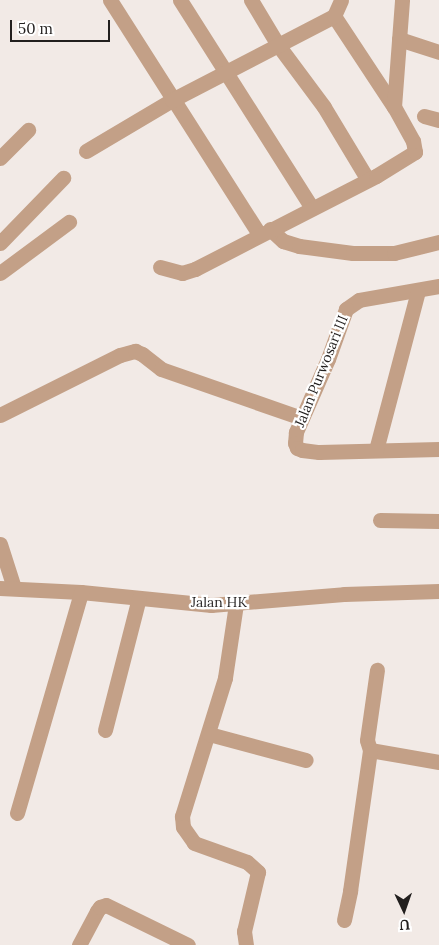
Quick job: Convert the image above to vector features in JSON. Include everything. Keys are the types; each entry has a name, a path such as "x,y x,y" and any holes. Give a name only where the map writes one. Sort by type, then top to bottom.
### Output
{"street":[{"path":"110,0 172,100 265,232 283,242 323,250 353,253 394,252 439,242"},
{"path":"180,0 224,73 312,208"},
{"path":"251,0 278,45 324,107 368,180"},
{"path":"86,151 172,100 334,16 341,0"},
{"path":"394,107 402,0"},
{"path":"160,267 182,273 195,269 368,180 415,152 413,141 394,107 334,16"},
{"path":"399,39 439,52"},
{"path":"424,116 439,120"},
{"path":"0,158 28,130"},
{"path":"0,243 63,178"},
{"path":"0,273 69,222"},
{"name":"Jalan Purwosari III","path":"439,286 359,300 346,309 328,359 296,432 295,443 297,448 319,452 439,450"},
{"path":"376,450 418,291"},
{"path":"0,415 120,355 135,351 142,354 161,369 302,418"},
{"path":"380,520 439,521"},
{"path":"0,544 7,588"},
{"name":"Jalan HK","path":"7,588 81,592 211,605 344,594 439,590"},
{"path":"17,813 81,592"},
{"path":"105,730 138,598"},
{"path":"236,604 225,678 182,816 183,827 194,843 248,862 258,872 244,931 246,945"},
{"path":"344,920 350,891 370,750 367,740 376,670"},
{"path":"209,734 306,760"},
{"path":"370,750 439,762"},
{"path":"79,945 97,911 100,907 106,905 188,945"}]}
